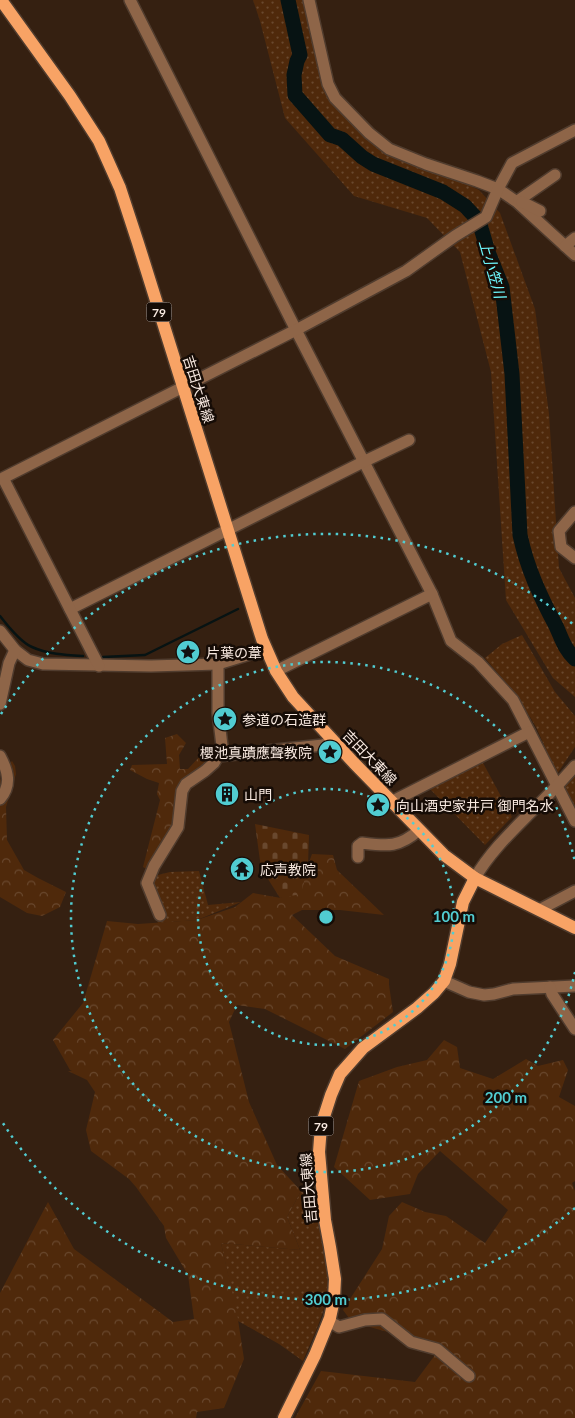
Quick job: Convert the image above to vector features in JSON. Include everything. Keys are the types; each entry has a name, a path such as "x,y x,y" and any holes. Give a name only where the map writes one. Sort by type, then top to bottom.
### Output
{"main road":[{"name":"吉田大東線","path":"1,0 89,124 111,166 138,243 266,649 276,671 293,697 332,740 444,855 475,878 463,902 450,964 444,981 417,1008 363,1048 340,1074 331,1095 321,1126 318,1152 325,1220 334,1279 334,1299 329,1322 316,1356 284,1418"},
{"path":"475,878 575,928"}],"street":[{"path":"130,0 363,462 432,594 450,641 478,662 513,700 575,821"},
{"path":"309,0 328,84 335,98 369,133 389,149 426,164 477,180 540,211"},
{"path":"98,666 3,478 296,330 406,271 455,236 486,217 512,163 573,135"},
{"path":"518,201 555,174"},
{"path":"518,201 575,255"},
{"path":"565,246 575,238"},
{"path":"70,609 409,440"},
{"path":"575,512 559,531 562,547 575,558"},
{"path":"276,671 432,594"},
{"path":"0,631 15,650 28,660 43,664 185,666 218,664 266,649"},
{"path":"0,704 9,663 15,650"},
{"path":"218,664 218,713 223,754"},
{"path":"392,802 529,732"},
{"path":"160,915 147,882 154,866 178,827 182,792 186,784 205,771 214,763 218,756 223,754 323,744 332,740"},
{"path":"0,756 6,768 8,782 6,792 0,799"},
{"path":"475,878 482,865 575,766"},
{"path":"358,857 358,846 362,843 386,846 406,840 419,830"},
{"path":"539,910 575,891"},
{"path":"444,981 469,992 484,995 513,989 575,986"},
{"path":"550,988 575,1029"},
{"path":"329,1322 338,1327 365,1320 382,1319 411,1342 437,1349 469,1376"}],"green space":[{"path":"253,0 309,0 329,94 382,144 479,190 500,213 535,309 549,414 559,568 575,598 575,697 553,678 506,600 491,372 460,252 427,218 354,196 285,118"},
{"path":"522,635 555,692 575,716 575,747 557,774 536,727 518,697 485,658 502,644"},
{"path":"177,734 186,743 179,755 180,769 188,769 201,755 210,758 181,783 175,799 175,822 160,844 150,871 143,867 160,800 157,794 159,783 130,770 132,765 167,764 165,738"},
{"path":"12,761 16,774 6,807 7,840 24,870 66,892 60,907 42,916 27,913 0,897 0,780 2,778 2,771"},
{"path":"482,761 512,817 485,845 428,787"},
{"path":"575,773 575,814 561,788"},
{"path":"255,824 309,835 308,865 301,894 280,898 261,868"},
{"path":"312,854 333,855 337,870 384,915 340,910 302,910 292,915 335,956 389,979 393,1012 345,1049 265,1009 237,1005 229,1022 249,1102 277,1165 301,1191 287,1217 300,1250 221,1243 237,1313 244,1359 224,1408 197,1412 196,1418 0,1418 0,1293 48,1202 74,1249 173,1322 194,1319 188,1275 166,1238 164,1226 129,1179 91,1151 86,1130 95,1092 87,1080 68,1071 72,1071 53,1040 83,1003 107,921 138,924 197,920 235,907 253,893 281,898 308,865"},
{"path":"199,871 208,905 241,902 197,920 158,923 150,877 170,872"},
{"path":"444,1040 457,1047 460,1068 493,1079 526,1059 538,1066 563,1060 568,1070 559,1097 575,1106 575,1181 572,1183 575,1191 575,1418 295,1418 321,1371 415,1382 441,1347 352,1322 343,1310 382,1249 389,1216 402,1202 425,1212 446,1216 485,1243 508,1210 440,1151 418,1174 410,1194 370,1200 334,1167 359,1081 397,1067 427,1060"},
{"path":"301,1191 318,1205 328,1274 327,1295 323,1312 303,1361 279,1344 238,1321 221,1243 300,1250 287,1217"}],"waterway":[{"name":"上小笠川","path":"288,0 300,55 294,75 295,95 330,135 342,139 362,157 373,164 443,192 465,206 479,221 488,252 502,287 512,374 520,535 526,559 539,593 568,651 575,659"},
{"path":"103,657 145,655 238,609"},
{"path":"0,616 19,638 32,647 50,653 83,656"}],"place":[{"name":"片葉の葦","path":"188,652"},
{"name":"参道の石造群","path":"225,719"},
{"name":"櫻池真蹟應聲教院","path":"330,752"},
{"name":"山門","path":"227,794"},
{"name":"向山酒史家井戸 御門名水","path":"378,805"},
{"name":"応声教院","path":"242,869"}]}
